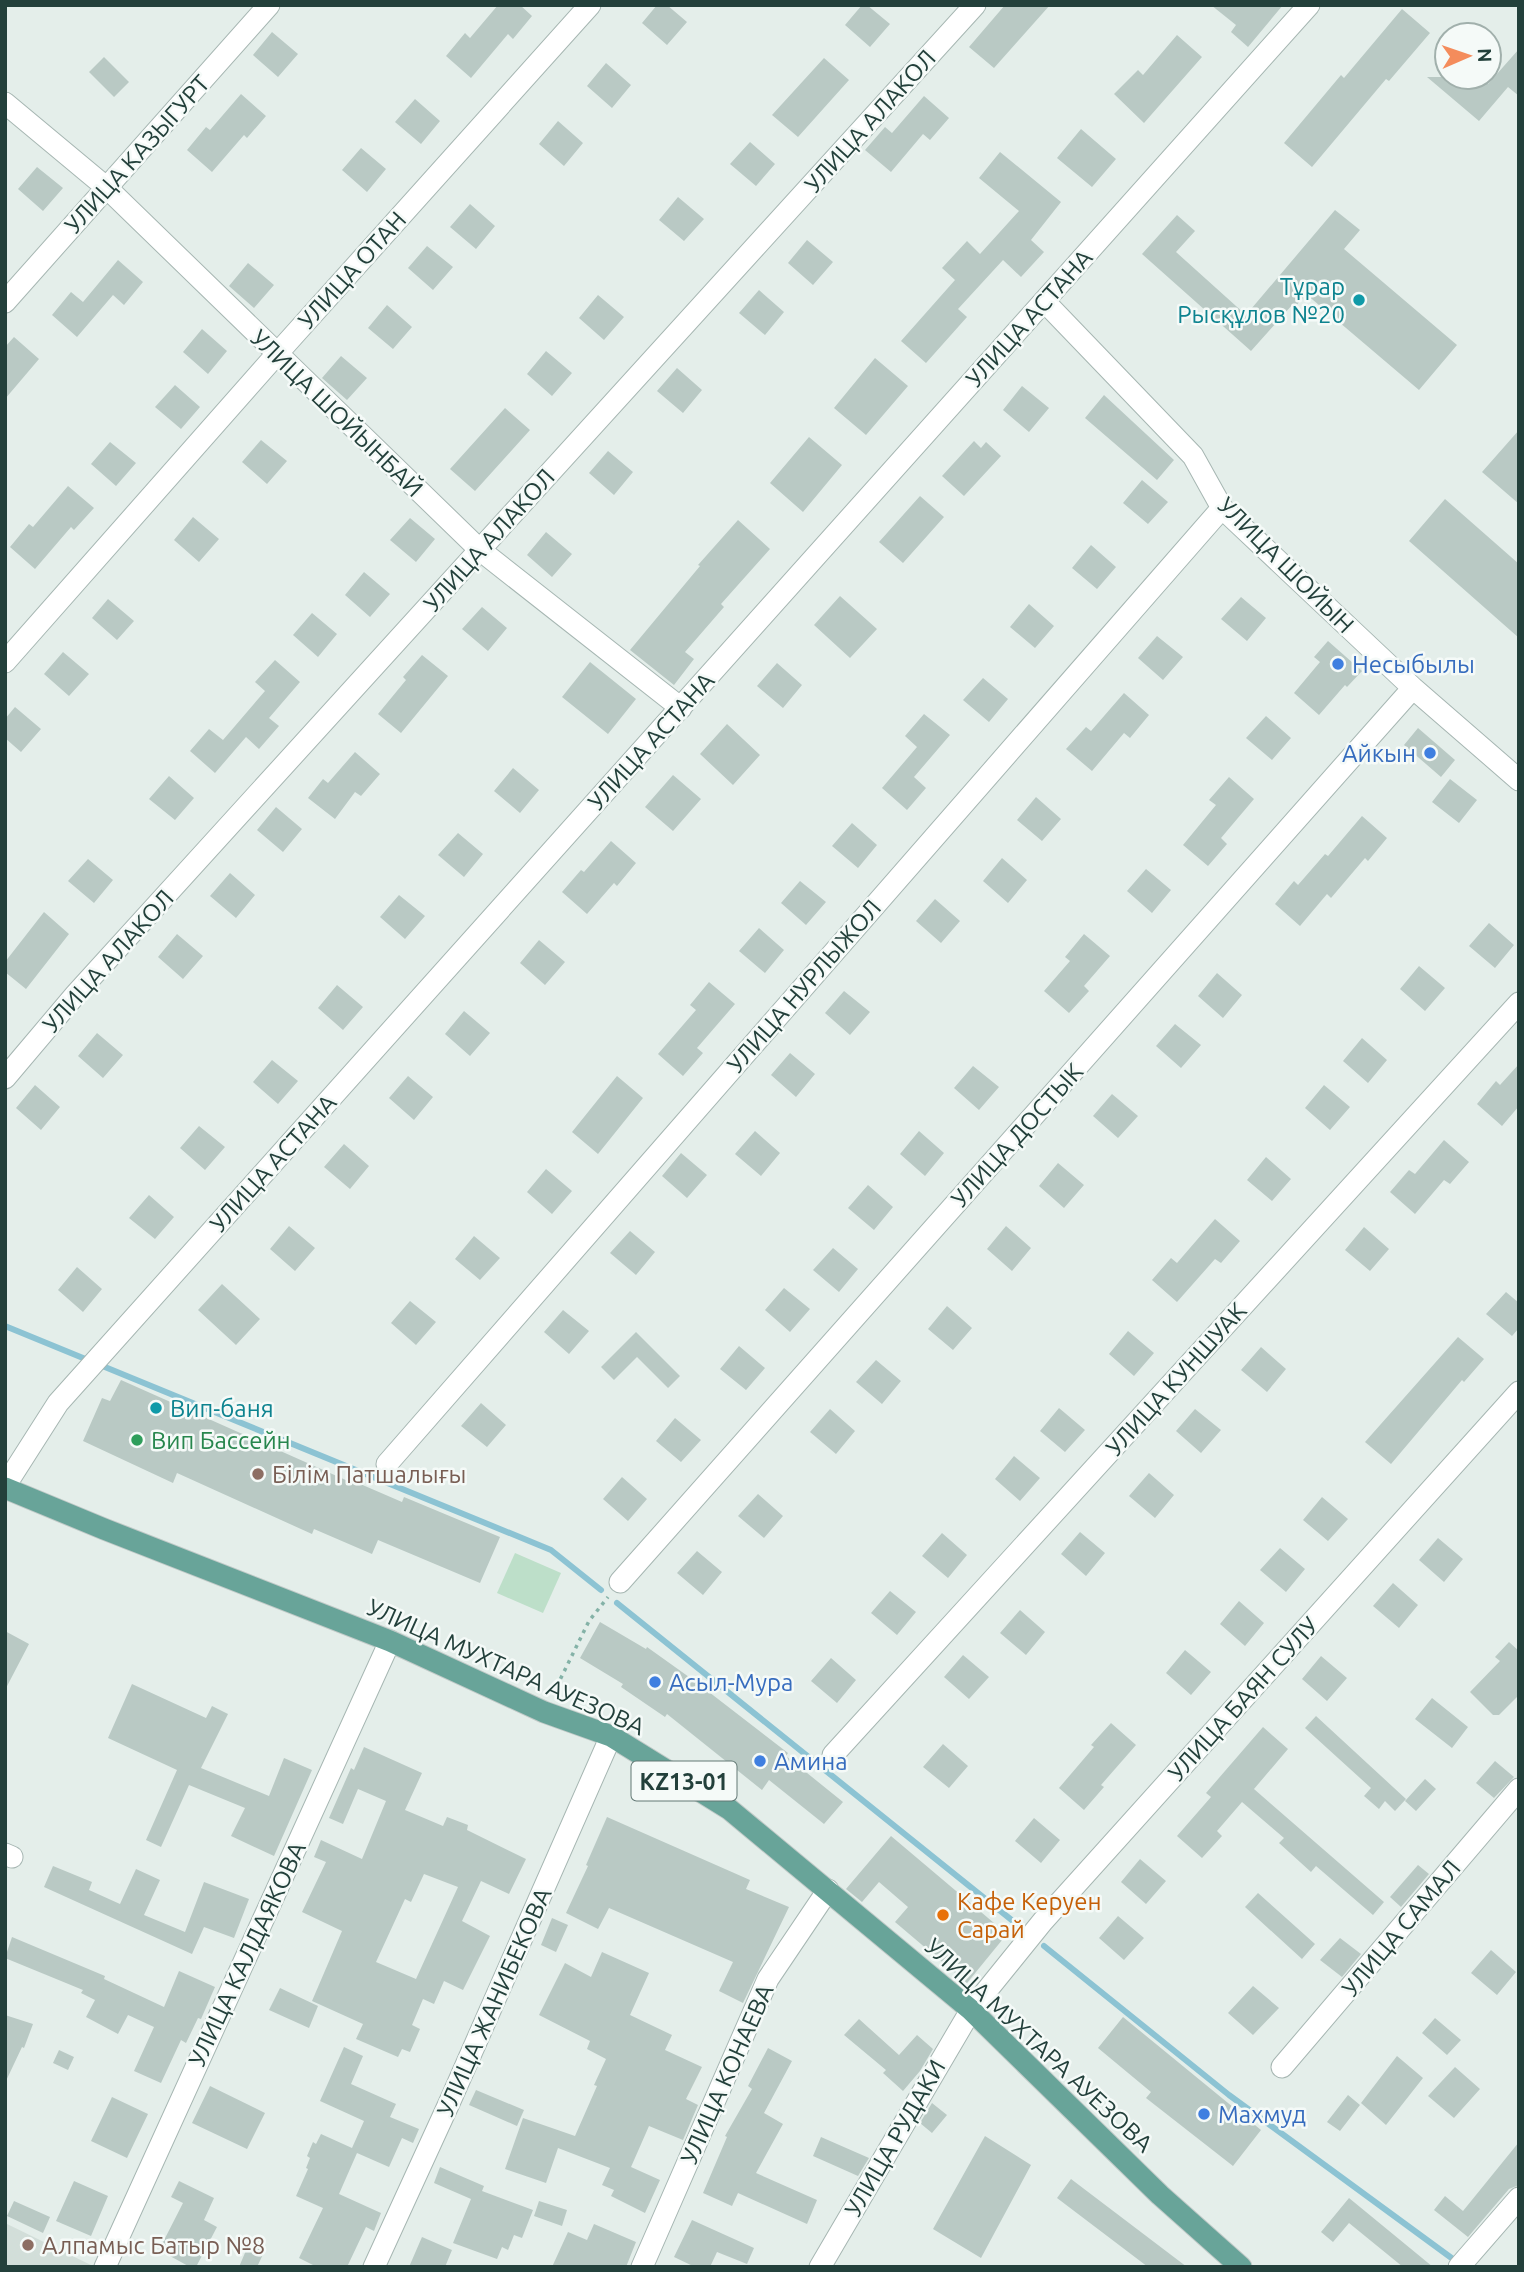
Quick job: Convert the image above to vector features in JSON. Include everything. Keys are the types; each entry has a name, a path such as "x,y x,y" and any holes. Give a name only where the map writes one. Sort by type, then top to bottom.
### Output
{"main road":[{"name":"УЛИЦА МУХТАРА АУЕЗОВА","path":"5,1487 390,1642 544,1712 611,1737 729,1810 971,2010 1160,2195 1241,2267"}],"street":[{"name":"УЛИЦА КАЗЫГУРТ","path":"5,302 269,5"},
{"name":"УЛИЦА ОТАН","path":"5,662 590,5"},
{"name":"УЛИЦА АЛАКОЛ","path":"5,1078 85,984 975,5"},
{"name":"УЛИЦА АСТАНА","path":"5,1487 58,1403 1308,5"},
{"name":"УЛИЦА ШОЙЫНБАЙ","path":"5,103 107,188 276,355 480,550 681,708"},
{"name":"УЛИЦА ШОЙЫН","path":"1044,301 1194,456 1222,508 1413,688 1519,780"},
{"name":"УЛИЦА НУРЛЫЖОЛ","path":"387,1464 1222,508"},
{"name":"УЛИЦА ДОСТЫК","path":"620,1582 1413,688"},
{"name":"УЛИЦА КУНШУАК","path":"834,1755 1519,1003"},
{"name":"УЛИЦА БАЯН СУЛУ","path":"971,2010 1052,1910 1519,1392"},
{"name":"УЛИЦА КАЛДАЯКОВА","path":"105,2267 390,1642"},
{"name":"УЛИЦА ЖАНИБЕКОВА","path":"374,2267 611,1737"},
{"name":"УЛИЦА САМАЛ","path":"1283,2067 1519,1789"},
{"name":"УЛИЦА КОНАЕВА","path":"642,2267 768,1979 828,1890"},
{"name":"УЛИЦА РУДАКИ","path":"820,2267 971,2010"},
{"path":"1459,2267 1519,2198"}],"path":[{"path":"544,1712 589,1621 620,1582"}],"shaded area":[{"name":"Алпамыс Батыр №8","path":"5,2223 95,2267 5,2267"}],"green space":[{"path":"515,1553 561,1573 543,1613 497,1593"}],"building":[{"path":"498,5 520,5 532,16 513,39 508,34 471,78 446,56 465,33 470,38"},
{"path":"657,5 667,5 687,22 667,45 642,23"},
{"path":"862,5 867,5 890,24 870,47 845,25"},
{"path":"1005,5 1050,5 994,68 969,47"},
{"path":"1211,5 1283,5 1248,47 1231,32 1236,25"},
{"path":"1402,9 1430,33 1389,81 1386,79 1312,167 1284,143 1341,75 1344,78"},
{"path":"272,32 298,54 278,77 253,55"},
{"path":"1177,35 1202,57 1144,123 1114,94 1138,70 1143,75"},
{"path":"1519,49 1519,96 1508,87 1479,121 1444,91 1503,91 1503,67"},
{"path":"104,57 129,82 114,97 89,72"},
{"path":"824,58 849,80 798,137 772,115"},
{"path":"606,63 631,85 612,108 587,86"},
{"path":"241,94 266,116 247,138 244,135 212,172 187,150 206,127 210,130"},
{"path":"924,96 949,118 930,140 923,134 891,172 865,150 885,127 892,133"},
{"path":"415,99 440,121 421,144 395,122"},
{"path":"558,121 583,143 564,166 539,144"},
{"path":"1081,129 1116,159 1092,187 1057,158"},
{"path":"750,142 775,164 756,186 730,164"},
{"path":"361,148 386,169 367,192 342,170"},
{"path":"1000,152 1061,202 1031,240 1044,252 1021,277 1003,260 958,309 967,317 926,363 901,341 955,280 942,268 967,241 980,254 1019,211 979,178"},
{"path":"37,167 63,188 43,211 18,189"},
{"path":"678,197 704,219 684,241 659,220"},
{"path":"470,204 495,226 476,249 450,227"},
{"name":"Тұрар Рысқұлов №20","path":"1335,210 1360,230 1344,249 1457,345 1419,390 1306,294 1295,307 1293,304 1251,351 1142,254 1177,215 1195,231 1176,252 1246,315"},
{"path":"807,240 833,262 813,285 788,263"},
{"path":"427,246 453,267 433,290 408,268"},
{"path":"118,260 143,282 124,305 113,295 77,337 52,315 71,292 83,302"},
{"path":"248,263 274,285 254,308 229,286"},
{"path":"759,290 784,312 765,335 739,313"},
{"path":"598,295 624,317 604,340 579,318"},
{"path":"387,305 412,327 393,349 368,328"},
{"path":"202,329 227,351 208,374 183,352"},
{"path":"14,337 39,359 5,399 5,347"},
{"path":"546,351 572,373 552,396 527,374"},
{"path":"341,356 367,378 347,400 322,378"},
{"path":"875,358 908,386 866,435 834,408"},
{"path":"677,368 702,390 683,413 657,391"},
{"path":"175,385 200,407 181,429 155,407"},
{"path":"1022,386 1049,408 1029,432 1003,410"},
{"path":"1104,395 1174,460 1157,480 1085,418"},
{"path":"505,408 530,430 475,491 450,469"},
{"path":"1519,430 1519,504 1482,472"},
{"path":"809,437 842,465 803,512 770,483"},
{"path":"261,440 287,461 267,484 242,462"},
{"path":"974,441 981,448 986,442 1001,456 964,496 942,476"},
{"path":"110,442 136,463 116,486 91,464"},
{"path":"608,451 633,472 614,495 589,473"},
{"path":"1142,480 1168,502 1148,524 1123,503"},
{"path":"68,486 94,508 74,530 71,527 35,569 10,547 29,524 33,527"},
{"path":"920,496 944,517 903,563 879,542"},
{"path":"1445,499 1519,564 1519,638 1409,541"},
{"path":"193,517 219,539 199,562 174,540"},
{"path":"410,518 435,539 416,562 390,540"},
{"path":"738,520 770,549 721,604 724,607 685,652 694,659 674,685 630,650"},
{"path":"546,532 572,554 552,577 527,555"},
{"path":"1091,545 1116,567 1097,589 1072,568"},
{"path":"364,572 390,594 370,617 345,595"},
{"path":"840,596 877,629 850,658 814,625"},
{"path":"1241,597 1266,618 1247,641 1221,619"},
{"path":"108,599 134,621 117,640 92,618"},
{"path":"1029,604 1054,626 1035,648 1010,627"},
{"path":"482,607 507,628 488,651 462,629"},
{"path":"312,613 337,634 318,657 293,635"},
{"path":"1157,636 1183,657 1163,680 1138,658"},
{"path":"1328,641 1362,671 1347,687 1345,685 1319,715 1294,693 1320,662 1314,657"},
{"path":"63,652 89,674 69,696 44,674"},
{"path":"422,655 448,676 401,733 378,714 406,680 403,677"},
{"path":"275,660 300,682 269,718 279,726 259,749 246,737 215,773 190,751 209,729 223,740 265,691 255,682"},
{"path":"590,662 636,699 608,734 562,697"},
{"path":"777,663 802,685 783,708 757,686"},
{"path":"983,678 1008,699 989,722 963,700"},
{"path":"1124,693 1149,715 1130,738 1124,733 1092,771 1066,749 1086,727 1091,731"},
{"path":"15,707 41,729 21,752 5,738 5,719"},
{"path":"924,714 950,735 914,777 926,788 907,810 882,788 917,747 905,736"},
{"path":"1266,716 1291,738 1272,760 1246,738"},
{"path":"727,724 760,755 733,785 700,754"},
{"name":"Айкын","path":"1418,728 1455,760 1441,777 1404,745"},
{"path":"355,752 380,774 361,796 355,792 335,819 308,798 323,779 328,783"},
{"path":"513,768 539,790 520,813 494,791"},
{"path":"673,775 701,799 673,831 645,807"},
{"path":"169,776 194,798 175,820 149,799"},
{"path":"1229,777 1254,799 1221,838 1227,844 1208,866 1183,845 1216,805 1209,800"},
{"path":"1450,779 1477,800 1459,823 1432,802"},
{"path":"1036,797 1061,819 1042,841 1017,820"},
{"path":"276,807 302,829 283,852 257,830"},
{"path":"1362,816 1387,838 1368,861 1365,858 1331,898 1327,894 1300,926 1275,904 1294,881 1298,885 1325,854 1328,856"},
{"path":"852,823 877,845 858,868 832,846"},
{"path":"458,833 483,854 464,877 438,855"},
{"path":"611,841 636,863 617,886 614,883 587,914 562,892"},
{"path":"1002,858 1027,880 1008,903 983,881"},
{"path":"88,859 113,880 94,903 68,881"},
{"path":"1146,869 1171,890 1152,913 1127,891"},
{"path":"230,873 255,895 236,918 210,896"},
{"path":"800,881 826,902 806,925 781,903"},
{"path":"399,895 425,916 405,939 380,917"},
{"path":"935,899 960,921 941,943 916,921"},
{"path":"44,912 69,934 26,989 5,972 5,962"},
{"path":"1489,923 1514,945 1495,968 1469,946"},
{"path":"759,928 784,950 765,973 739,951"},
{"path":"177,934 203,956 183,979 158,957"},
{"path":"1084,934 1110,956 1084,986 1089,991 1069,1013 1044,991 1070,961 1065,957"},
{"path":"539,940 565,962 545,985 520,963"},
{"path":"1419,966 1445,988 1425,1011 1400,989"},
{"path":"1217,973 1242,995 1223,1018 1198,996"},
{"path":"709,982 735,1004 697,1048 703,1053 683,1076 658,1054 696,1010 690,1005"},
{"path":"337,985 363,1007 343,1030 318,1008"},
{"path":"844,991 870,1012 850,1035 825,1013"},
{"path":"464,1011 490,1033 470,1056 445,1034"},
{"path":"1175,1024 1201,1045 1181,1068 1156,1046"},
{"path":"97,1033 123,1055 103,1078 78,1056"},
{"path":"1362,1038 1387,1060 1368,1083 1343,1061"},
{"path":"790,1053 815,1074 796,1097 771,1075"},
{"path":"272,1060 298,1081 278,1104 253,1082"},
{"path":"1519,1064 1519,1106 1502,1126 1477,1104 1496,1081 1500,1085"},
{"path":"973,1066 999,1087 979,1110 954,1088"},
{"path":"408,1076 433,1097 414,1120 389,1098"},
{"path":"617,1076 643,1098 598,1154 572,1132"},
{"path":"35,1085 60,1107 41,1130 16,1108"},
{"path":"1324,1085 1350,1107 1330,1130 1305,1108"},
{"path":"1112,1094 1138,1116 1118,1138 1093,1116"},
{"path":"199,1126 225,1147 205,1170 180,1148"},
{"path":"755,1131 780,1153 761,1176 735,1154"},
{"path":"919,1131 944,1153 925,1176 900,1154"},
{"path":"1444,1140 1469,1162 1450,1184 1444,1180 1415,1214 1390,1192 1409,1170 1415,1174"},
{"path":"344,1144 369,1166 350,1189 324,1167"},
{"path":"681,1153 707,1175 687,1198 662,1176"},
{"path":"1266,1157 1291,1179 1272,1201 1247,1180"},
{"path":"1058,1163 1084,1185 1064,1208 1039,1186"},
{"path":"546,1169 572,1191 552,1214 527,1192"},
{"path":"868,1185 893,1207 874,1230 848,1208"},
{"path":"149,1195 174,1217 155,1239 129,1218"},
{"path":"1215,1219 1240,1241 1221,1263 1215,1259 1177,1302 1152,1280 1171,1258 1177,1263"},
{"path":"289,1226 315,1248 295,1271 270,1249"},
{"path":"1006,1226 1031,1248 1012,1271 987,1249"},
{"path":"1364,1227 1389,1249 1370,1271 1345,1250"},
{"path":"630,1231 655,1252 636,1275 610,1253"},
{"path":"474,1236 500,1258 480,1280 455,1259"},
{"path":"833,1248 858,1269 839,1292 813,1270"},
{"path":"77,1267 102,1289 83,1312 58,1290"},
{"path":"222,1284 260,1319 236,1345 198,1310"},
{"path":"784,1288 810,1309 790,1332 765,1310"},
{"path":"1506,1292 1519,1303 1519,1328 1512,1336 1486,1314"},
{"path":"410,1301 436,1322 416,1345 391,1323"},
{"path":"947,1306 972,1328 953,1350 928,1329"},
{"path":"563,1310 589,1331 569,1354 544,1332"},
{"path":"1128,1331 1154,1353 1134,1376 1109,1354"},
{"path":"636,1332 680,1376 668,1388 637,1357 614,1380 601,1367"},
{"path":"1458,1337 1484,1359 1464,1382 1462,1380 1391,1464 1365,1442"},
{"path":"739,1346 765,1368 746,1390 720,1369"},
{"path":"1261,1347 1286,1369 1267,1392 1241,1370"},
{"path":"876,1360 901,1381 882,1404 856,1382"},
{"path":"121,1380 357,1485 358,1483 402,1502 404,1497 500,1537 480,1583 378,1540 372,1554 314,1529 312,1534 177,1473 173,1483 83,1441 102,1398 110,1401"},
{"path":"481,1403 506,1425 487,1447 461,1426"},
{"path":"1059,1408 1085,1430 1065,1452 1040,1431"},
{"path":"830,1409 855,1431 836,1454 810,1432"},
{"path":"1195,1409 1221,1430 1201,1453 1176,1431"},
{"path":"675,1418 701,1440 681,1462 656,1441"},
{"path":"1014,1456 1040,1478 1020,1501 995,1479"},
{"path":"1149,1473 1174,1495 1155,1518 1129,1496"},
{"path":"622,1477 647,1499 628,1521 603,1499"},
{"path":"758,1494 783,1516 764,1538 738,1516"},
{"path":"1322,1497 1348,1519 1328,1541 1303,1520"},
{"path":"1080,1532 1105,1553 1086,1576 1061,1554"},
{"path":"942,1533 967,1555 948,1578 922,1556"},
{"path":"1438,1538 1463,1559 1444,1582 1419,1560"},
{"path":"1280,1548 1305,1569 1286,1592 1260,1570"},
{"path":"697,1551 722,1572 703,1595 677,1573"},
{"path":"1393,1583 1418,1605 1399,1628 1373,1606"},
{"path":"890,1591 916,1612 897,1635 871,1613"},
{"path":"1239,1601 1264,1623 1245,1646 1220,1624"},
{"path":"1020,1610 1045,1632 1026,1655 1000,1633"},
{"path":"600,1622 646,1649 647,1647 696,1682 788,1753 786,1756 843,1802 824,1824 769,1780 762,1790 667,1714 665,1717 621,1687 623,1684 580,1658"},
{"path":"5,1631 29,1644 5,1690"},
{"path":"1509,1642 1519,1651 1519,1695 1499,1715 1493,1715 1470,1692 1500,1661 1495,1657"},
{"path":"1185,1650 1211,1672 1191,1695 1166,1673"},
{"path":"963,1655 989,1677 969,1699 944,1677"},
{"path":"1321,1656 1347,1678 1327,1701 1302,1679"},
{"path":"831,1658 856,1680 837,1703 811,1681"},
{"path":"132,1684 206,1718 212,1706 228,1714 201,1768 269,1796 284,1758 312,1770 274,1856 231,1836 245,1808 189,1785 161,1847 146,1840 177,1770 108,1738"},
{"path":"1432,1698 1468,1727 1452,1748 1415,1719"},
{"path":"1316,1716 1406,1799 1395,1811 1385,1801 1379,1809 1364,1796 1371,1788 1305,1728"},
{"path":"1111,1723 1136,1745 1101,1785 1104,1787 1084,1810 1059,1788"},
{"path":"1263,1727 1288,1749 1254,1789 1384,1902 1373,1915 1316,1866 1311,1872 1279,1843 1284,1838 1242,1802 1217,1831 1222,1836 1202,1858 1177,1836 1211,1797 1206,1793"},
{"path":"943,1744 968,1766 949,1788 923,1767"},
{"path":"364,1747 422,1773 405,1810 443,1826 447,1817 468,1825 467,1830 526,1859 509,1894 481,1881 462,1921 490,1936 463,1990 444,1981 434,2004 423,1999 412,2025 420,2029 410,2052 402,2049 398,2057 356,2039 363,2024 312,2001 342,1931 302,1912 326,1862 314,1857 321,1840 362,1859 386,1801 358,1789 343,1824 329,1818 351,1768 354,1770","holes":["424,1874 458,1887 416,1979 376,1962 405,1899 411,1902"]},
{"path":"1495,1761 1514,1777 1494,1798 1476,1783"},
{"path":"1425,1779 1436,1789 1416,1811 1405,1801"},
{"path":"607,1817 750,1880 746,1889 789,1907 743,2003 719,1991 733,1962 609,1908 598,1929 566,1913"},
{"path":"1034,1818 1060,1840 1041,1863 1015,1841"},
{"name":"Кафе Керуен Сарай","path":"891,1836 1007,1934 967,1983 895,1922 908,1907 879,1882 862,1902 846,1889"},
{"path":"1140,1859 1166,1881 1146,1904 1121,1882"},
{"path":"1418,1865 1429,1874 1401,1907 1390,1897"},
{"path":"53,1866 92,1882 89,1890 120,1904 136,1869 160,1880 144,1915 185,1932 204,1882 249,1899 234,1938 204,1927 192,1954 44,1887"},
{"path":"1258,1893 1315,1944 1302,1959 1245,1907"},
{"path":"1118,1916 1144,1938 1124,1960 1099,1938"},
{"path":"552,1918 568,1925 556,1952 541,1945"},
{"path":"12,1937 105,1976 104,1979 164,2007 179,1971 215,1987 201,2019 198,2018 186,2043 181,2040 161,2083 134,2071 154,2027 128,2015 118,2034 86,2017 95,2000 81,1993 83,1990 5,1958"},
{"path":"1340,1938 1361,1954 1342,1977 1320,1960"},
{"path":"1491,1950 1516,1972 1497,1995 1471,1973"},
{"path":"602,1952 649,1973 630,2015 672,2035 665,2050 702,2067 686,2099 698,2105 683,2140 649,2126 631,2167 660,2180 645,2213 611,2196 614,2190 602,2185 610,2168 558,2148 546,2183 505,2169 523,2118 575,2136 606,2059 587,2049 590,2041 539,2015 565,1963 591,1977"},
{"path":"1253,1986 1279,2008 1253,2035 1228,2013"},
{"path":"280,1988 318,2006 309,2028 269,2010"},
{"path":"5,2015 33,2024 24,2048 22,2047 5,2083"},
{"name":"Махмуд","path":"1123,2017 1261,2130 1233,2166 1146,2098 1151,2092 1098,2048"},
{"path":"1435,2018 1461,2040 1447,2055 1422,2033"},
{"path":"859,2019 899,2055 917,2035 933,2049 920,2071 903,2091 883,2073 886,2070 844,2035"},
{"path":"344,2047 363,2056 351,2084 396,2104 390,2117 419,2129 413,2143 402,2138 389,2167 357,2153 339,2194 381,2213 374,2231 366,2227 347,2267 317,2267 299,2258 323,2208 296,2196 308,2169 306,2168 310,2158 307,2156 313,2142 316,2144 321,2134 352,2148 364,2121 320,2101"},
{"path":"768,2048 792,2061 764,2113 783,2124 756,2173 817,2200 807,2224 738,2193 732,2206 703,2193 727,2137 725,2136 752,2089 748,2086"},
{"path":"59,2050 74,2057 68,2070 53,2063"},
{"path":"1397,2056 1423,2078 1386,2125 1361,2103"},
{"path":"1455,2067 1480,2089 1454,2118 1428,2096"},
{"path":"210,2086 265,2113 247,2149 192,2123"},
{"path":"476,2090 524,2110 517,2126 469,2105"},
{"path":"1348,2095 1360,2105 1340,2131 1327,2122"},
{"path":"112,2097 148,2114 127,2158 91,2141"},
{"path":"932,2103 947,2115 932,2133 920,2123"},
{"path":"985,2136 1031,2165 981,2258 933,2229"},
{"path":"821,2137 869,2158 858,2176 813,2156"},
{"path":"1519,2142 1519,2185 1509,2189 1468,2237 1434,2210 1445,2196 1463,2211"},
{"path":"440,2167 484,2186 482,2191 533,2210 522,2238 514,2235 508,2250 502,2247 497,2259 453,2243 471,2199 434,2183"},
{"path":"1071,2179 1187,2267 1148,2267 1057,2198"},
{"path":"74,2181 108,2196 91,2236 56,2221"},
{"path":"179,2181 214,2198 204,2220 217,2227 196,2267 190,2267 159,2250 183,2203 171,2197"},
{"path":"1349,2198 1433,2267 1403,2267 1349,2223 1333,2242 1321,2232"},
{"path":"14,2201 50,2217 43,2233 7,2216"},
{"path":"539,2201 567,2210 562,2226 534,2216"},
{"path":"692,2220 754,2248 747,2264 717,2252 710,2267 695,2267 674,2257"},
{"path":"594,2224 636,2242 626,2267 552,2267 568,2232 587,2240"},
{"path":"422,2237 452,2250 445,2267 409,2267"},
{"path":"250,2241 266,2248 257,2267 239,2267"}],"waterway":[{"path":"5,1326 551,1550 601,1590"},
{"path":"617,1603 1019,1926"},
{"path":"1044,1946 1229,2095 1457,2262"}],"place":[{"name":"Тұрар Рысқұлов №20","path":"1359,300"},
{"name":"Несыбылы","path":"1338,664"},
{"name":"Айкын","path":"1430,753"},
{"name":"Вип-баня","path":"156,1408"},
{"name":"Вип Бассейн","path":"137,1440"},
{"name":"Білім Патшалығы","path":"258,1474"},
{"name":"Асыл-Мура","path":"655,1682"},
{"name":"Амина","path":"760,1761"},
{"name":"Кафе Керуен Сарай","path":"943,1915"},
{"name":"Махмуд","path":"1204,2114"},
{"name":"Алпамыс Батыр №8","path":"28,2245"}]}
